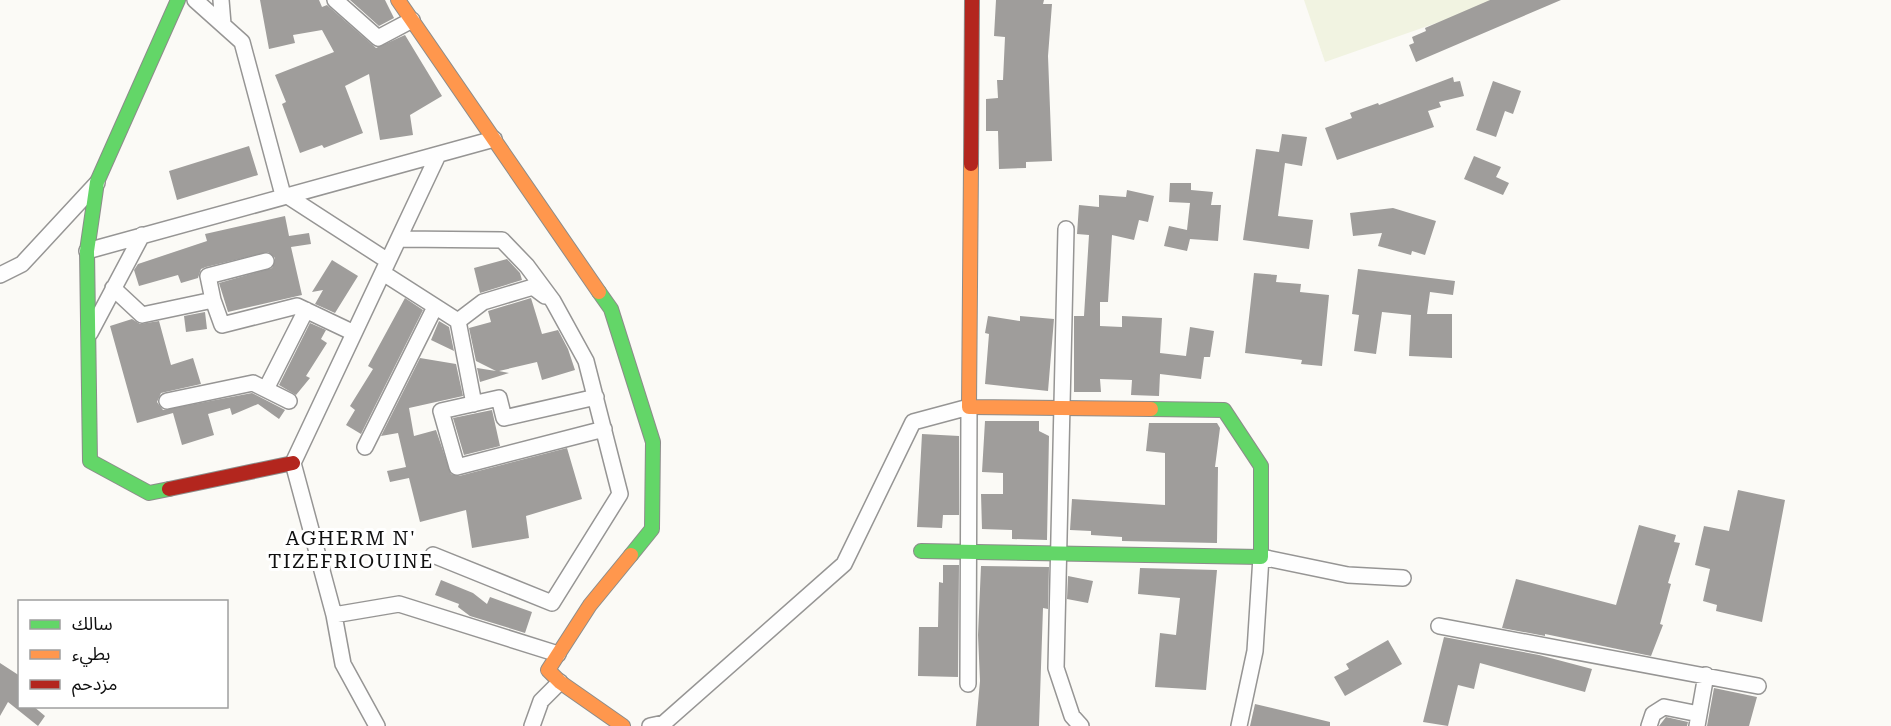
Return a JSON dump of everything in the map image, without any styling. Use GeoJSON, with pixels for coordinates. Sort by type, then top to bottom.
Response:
{"type":"FeatureCollection","features":[{"type":"Feature","properties":{"kind":"street"},"geometry":{"type":"LineString","coordinates":[[178,0],[97,182],[87,250],[90,461],[149,493],[293,463]]}},
{"type":"Feature","properties":{"kind":"street"},"geometry":{"type":"LineString","coordinates":[[195,0],[242,42],[285,195],[385,267],[435,307],[458,321],[474,404]]}},
{"type":"Feature","properties":{"kind":"street"},"geometry":{"type":"LineString","coordinates":[[221,0],[223,24]]}},
{"type":"Feature","properties":{"kind":"street"},"geometry":{"type":"LineString","coordinates":[[335,0],[378,38],[412,20]]}},
{"type":"Feature","properties":{"kind":"street"},"geometry":{"type":"LineString","coordinates":[[398,0],[612,309],[653,442],[652,529],[590,605],[548,670],[560,682],[623,726]]}},
{"type":"Feature","properties":{"kind":"street"},"geometry":{"type":"LineString","coordinates":[[968,684],[972,0]]}},
{"type":"Feature","properties":{"kind":"street"},"geometry":{"type":"LineString","coordinates":[[87,250],[494,139]]}},
{"type":"Feature","properties":{"kind":"street"},"geometry":{"type":"LineString","coordinates":[[377,726],[369,707],[352,685],[343,664],[334,615],[293,463],[438,155]]}},
{"type":"Feature","properties":{"kind":"street"},"geometry":{"type":"LineString","coordinates":[[0,275],[22,264],[97,182]]}},
{"type":"Feature","properties":{"kind":"street"},"geometry":{"type":"LineString","coordinates":[[1066,229],[1056,668],[1072,716],[1081,726]]}},
{"type":"Feature","properties":{"kind":"street"},"geometry":{"type":"LineString","coordinates":[[88,335],[142,235]]}},
{"type":"Feature","properties":{"kind":"street"},"geometry":{"type":"LineString","coordinates":[[399,239],[502,240],[527,266],[553,301],[586,361],[620,494],[552,603],[433,555]]}},
{"type":"Feature","properties":{"kind":"street"},"geometry":{"type":"LineString","coordinates":[[266,261],[208,276],[222,325],[297,306],[354,333]]}},
{"type":"Feature","properties":{"kind":"street"},"geometry":{"type":"LineString","coordinates":[[458,321],[483,302],[533,287],[553,301]]}},
{"type":"Feature","properties":{"kind":"street"},"geometry":{"type":"LineString","coordinates":[[113,288],[142,315],[213,300]]}},
{"type":"Feature","properties":{"kind":"street"},"geometry":{"type":"LineString","coordinates":[[365,447],[435,307]]}},
{"type":"Feature","properties":{"kind":"street"},"geometry":{"type":"LineString","coordinates":[[266,389],[306,310]]}},
{"type":"Feature","properties":{"kind":"street"},"geometry":{"type":"LineString","coordinates":[[167,401],[253,383],[289,401]]}},
{"type":"Feature","properties":{"kind":"street"},"geometry":{"type":"LineString","coordinates":[[596,397],[504,418],[499,398],[441,411],[457,467],[604,429]]}},
{"type":"Feature","properties":{"kind":"street"},"geometry":{"type":"LineString","coordinates":[[650,726],[664,723],[844,564],[913,422],[969,407],[1224,410],[1262,466],[1261,558],[1255,651],[1239,726]]}},
{"type":"Feature","properties":{"kind":"street"},"geometry":{"type":"LineString","coordinates":[[921,551],[1261,558],[1348,575],[1403,578]]}},
{"type":"Feature","properties":{"kind":"street"},"geometry":{"type":"LineString","coordinates":[[334,615],[399,604],[558,654]]}},
{"type":"Feature","properties":{"kind":"street"},"geometry":{"type":"LineString","coordinates":[[1439,626],[1758,686]]}},
{"type":"Feature","properties":{"kind":"street"},"geometry":{"type":"LineString","coordinates":[[1649,726],[1653,714],[1664,707],[1698,720],[1706,675]]}},
{"type":"Feature","properties":{"kind":"street"},"geometry":{"type":"LineString","coordinates":[[532,726],[541,701],[560,682]]}},
{"type":"Feature","properties":{"kind":"green space"},"geometry":{"type":"Polygon","coordinates":[[[1304,0],[1502,0],[1325,62],[1304,0]]]}},
{"type":"Feature","properties":{"kind":"building"},"geometry":{"type":"Polygon","coordinates":[[[260,0],[319,0],[322,7],[327,5],[376,48],[405,35],[442,96],[410,115],[413,135],[380,140],[369,74],[345,86],[363,133],[324,148],[322,145],[300,153],[282,104],[286,102],[275,75],[334,52],[322,30],[293,35],[295,43],[269,49],[260,0]]]}},
{"type":"Feature","properties":{"kind":"building"},"geometry":{"type":"Polygon","coordinates":[[[350,0],[385,0],[394,18],[379,26],[350,0]]]}},
{"type":"Feature","properties":{"kind":"building"},"geometry":{"type":"Polygon","coordinates":[[[996,0],[1044,0],[1043,4],[1052,4],[1048,56],[1052,161],[1026,162],[1026,168],[999,169],[998,131],[986,131],[986,99],[998,98],[997,80],[1003,80],[1005,37],[994,36],[996,0]]]}},
{"type":"Feature","properties":{"kind":"building"},"geometry":{"type":"Polygon","coordinates":[[[1490,0],[1561,0],[1416,62],[1409,45],[1414,43],[1412,37],[1426,31],[1425,28],[1490,0]]]}},
{"type":"Feature","properties":{"kind":"building"},"geometry":{"type":"Polygon","coordinates":[[[1453,77],[1454,82],[1460,81],[1464,96],[1439,102],[1441,107],[1428,111],[1434,127],[1337,160],[1325,128],[1352,118],[1350,113],[1378,103],[1379,105],[1453,77]]]}},
{"type":"Feature","properties":{"kind":"building"},"geometry":{"type":"Polygon","coordinates":[[[1493,81],[1521,91],[1513,114],[1505,111],[1496,137],[1476,130],[1493,81]]]}},
{"type":"Feature","properties":{"kind":"building"},"geometry":{"type":"Polygon","coordinates":[[[1282,134],[1307,137],[1302,166],[1285,163],[1278,216],[1313,220],[1309,249],[1243,240],[1256,149],[1279,152],[1282,134]]]}},
{"type":"Feature","properties":{"kind":"building"},"geometry":{"type":"Polygon","coordinates":[[[249,146],[258,175],[177,200],[169,171],[249,146]]]}},
{"type":"Feature","properties":{"kind":"building"},"geometry":{"type":"Polygon","coordinates":[[[1474,156],[1501,167],[1496,177],[1509,183],[1503,195],[1464,179],[1474,156]]]}},
{"type":"Feature","properties":{"kind":"building"},"geometry":{"type":"Polygon","coordinates":[[[1170,183],[1191,183],[1191,190],[1213,192],[1211,205],[1221,205],[1218,241],[1190,239],[1187,251],[1164,246],[1169,226],[1187,230],[1190,203],[1169,202],[1170,183]]]}},
{"type":"Feature","properties":{"kind":"building"},"geometry":{"type":"Polygon","coordinates":[[[1127,190],[1154,196],[1148,222],[1139,220],[1134,240],[1112,235],[1108,302],[1100,302],[1100,326],[1122,327],[1122,316],[1162,318],[1160,353],[1186,356],[1190,327],[1214,331],[1210,357],[1204,357],[1201,379],[1160,374],[1159,396],[1131,395],[1132,380],[1100,379],[1101,392],[1074,392],[1074,316],[1084,316],[1089,235],[1077,234],[1079,205],[1099,207],[1099,195],[1126,197],[1127,190]]]}},
{"type":"Feature","properties":{"kind":"building"},"geometry":{"type":"Polygon","coordinates":[[[1393,208],[1436,221],[1425,255],[1412,251],[1411,255],[1378,246],[1382,233],[1353,236],[1350,213],[1393,208]]]}},
{"type":"Feature","properties":{"kind":"building"},"geometry":{"type":"Polygon","coordinates":[[[285,216],[289,236],[309,233],[311,244],[291,247],[302,295],[228,312],[219,283],[272,268],[275,258],[268,252],[206,267],[201,269],[198,278],[181,283],[178,275],[139,286],[134,270],[138,264],[207,241],[205,234],[285,216]]]}},
{"type":"Feature","properties":{"kind":"building"},"geometry":{"type":"Polygon","coordinates":[[[507,259],[520,273],[522,280],[480,293],[474,268],[507,259]]]}},
{"type":"Feature","properties":{"kind":"building"},"geometry":{"type":"Polygon","coordinates":[[[332,260],[358,276],[335,313],[315,304],[323,290],[312,292],[332,260]]]}},
{"type":"Feature","properties":{"kind":"building"},"geometry":{"type":"Polygon","coordinates":[[[1358,269],[1455,281],[1453,295],[1430,292],[1427,314],[1452,314],[1452,358],[1409,356],[1411,315],[1382,312],[1376,354],[1354,351],[1359,315],[1352,314],[1358,269]]]}},
{"type":"Feature","properties":{"kind":"building"},"geometry":{"type":"Polygon","coordinates":[[[1254,273],[1277,275],[1276,282],[1301,284],[1300,292],[1329,295],[1322,366],[1301,364],[1302,360],[1245,353],[1254,273]]]}},
{"type":"Feature","properties":{"kind":"building"},"geometry":{"type":"Polygon","coordinates":[[[405,298],[423,310],[361,434],[346,425],[355,410],[350,406],[373,369],[368,366],[405,298]]]}},
{"type":"Feature","properties":{"kind":"building"},"geometry":{"type":"Polygon","coordinates":[[[531,298],[542,334],[558,330],[575,370],[542,380],[537,362],[499,371],[509,373],[480,382],[477,368],[496,371],[476,361],[469,328],[491,322],[488,311],[531,298]]]}},
{"type":"Feature","properties":{"kind":"building"},"geometry":{"type":"Polygon","coordinates":[[[205,312],[207,329],[186,332],[184,316],[205,312]]]}},
{"type":"Feature","properties":{"kind":"building"},"geometry":{"type":"Polygon","coordinates":[[[988,316],[1020,321],[1020,316],[1054,319],[1048,391],[985,384],[989,334],[985,333],[988,316]]]}},
{"type":"Feature","properties":{"kind":"building"},"geometry":{"type":"Polygon","coordinates":[[[132,319],[140,324],[159,321],[171,365],[193,358],[201,384],[161,393],[157,402],[163,410],[252,393],[285,410],[279,419],[258,404],[232,415],[230,408],[208,414],[214,435],[182,445],[173,413],[137,423],[110,326],[132,319]]]}},
{"type":"Feature","properties":{"kind":"building"},"geometry":{"type":"Polygon","coordinates":[[[439,321],[449,327],[454,351],[431,340],[439,321]]]}},
{"type":"Feature","properties":{"kind":"building"},"geometry":{"type":"Polygon","coordinates":[[[310,323],[326,330],[321,339],[327,343],[306,376],[310,378],[296,395],[279,385],[310,323]]]}},
{"type":"Feature","properties":{"kind":"building"},"geometry":{"type":"Polygon","coordinates":[[[420,358],[456,364],[463,396],[409,408],[414,436],[436,430],[451,474],[459,476],[567,448],[582,499],[526,516],[529,538],[472,548],[466,510],[420,522],[409,478],[390,482],[387,471],[406,467],[398,433],[381,436],[420,358]]]}},
{"type":"Feature","properties":{"kind":"building"},"geometry":{"type":"Polygon","coordinates":[[[492,410],[500,446],[464,455],[453,418],[492,410]]]}},
{"type":"Feature","properties":{"kind":"building"},"geometry":{"type":"Polygon","coordinates":[[[985,421],[1039,421],[1039,431],[1049,436],[1047,540],[1012,539],[1012,530],[982,529],[981,494],[1003,494],[1003,473],[982,472],[985,421]]]}},
{"type":"Feature","properties":{"kind":"building"},"geometry":{"type":"Polygon","coordinates":[[[1149,423],[1217,423],[1220,428],[1215,467],[1218,467],[1217,543],[1122,541],[1122,537],[1091,535],[1091,531],[1070,530],[1072,499],[1165,505],[1165,453],[1146,451],[1149,423]]]}},
{"type":"Feature","properties":{"kind":"building"},"geometry":{"type":"Polygon","coordinates":[[[922,434],[959,436],[959,515],[943,515],[942,528],[917,527],[922,434]]]}},
{"type":"Feature","properties":{"kind":"building"},"geometry":{"type":"Polygon","coordinates":[[[1738,490],[1785,500],[1762,622],[1716,611],[1717,605],[1703,601],[1710,569],[1695,565],[1704,526],[1729,531],[1738,490]]]}},
{"type":"Feature","properties":{"kind":"building"},"geometry":{"type":"Polygon","coordinates":[[[1639,525],[1676,535],[1674,542],[1680,543],[1668,583],[1671,584],[1660,624],[1663,625],[1651,656],[1545,634],[1545,636],[1502,628],[1516,579],[1616,605],[1639,525]]]}},
{"type":"Feature","properties":{"kind":"building"},"geometry":{"type":"Polygon","coordinates":[[[943,565],[959,565],[958,677],[918,676],[919,627],[938,627],[939,582],[943,583],[943,565]]]}},
{"type":"Feature","properties":{"kind":"building"},"geometry":{"type":"Polygon","coordinates":[[[981,566],[1049,567],[1048,609],[1043,608],[1039,726],[976,726],[980,681],[978,635],[981,566]]]}},
{"type":"Feature","properties":{"kind":"building"},"geometry":{"type":"Polygon","coordinates":[[[1140,568],[1217,570],[1206,690],[1155,687],[1160,633],[1176,635],[1180,598],[1138,594],[1140,568]]]}},
{"type":"Feature","properties":{"kind":"building"},"geometry":{"type":"Polygon","coordinates":[[[1068,576],[1093,581],[1088,603],[1067,599],[1068,576]]]}},
{"type":"Feature","properties":{"kind":"building"},"geometry":{"type":"Polygon","coordinates":[[[441,580],[473,593],[487,604],[490,597],[532,612],[525,633],[470,616],[458,607],[459,604],[435,595],[441,580]]]}},
{"type":"Feature","properties":{"kind":"building"},"geometry":{"type":"Polygon","coordinates":[[[1444,637],[1539,655],[1592,669],[1585,692],[1480,663],[1474,689],[1458,685],[1448,726],[1423,722],[1444,637]]]}},
{"type":"Feature","properties":{"kind":"building"},"geometry":{"type":"Polygon","coordinates":[[[1388,640],[1402,664],[1345,696],[1334,677],[1349,669],[1346,664],[1388,640]]]}},
{"type":"Feature","properties":{"kind":"building"},"geometry":{"type":"Polygon","coordinates":[[[0,663],[18,675],[18,708],[35,708],[45,716],[38,726],[8,702],[0,716],[0,663]]]}},
{"type":"Feature","properties":{"kind":"building"},"geometry":{"type":"Polygon","coordinates":[[[1714,688],[1757,697],[1749,726],[1707,726],[1714,688]]]}},
{"type":"Feature","properties":{"kind":"building"},"geometry":{"type":"Polygon","coordinates":[[[1255,704],[1330,722],[1330,726],[1250,726],[1255,704]]]}},
{"type":"Feature","properties":{"kind":"building"},"geometry":{"type":"Polygon","coordinates":[[[1666,717],[1688,722],[1687,726],[1659,726],[1666,717]]]}},
{"type":"Feature","properties":{"kind":"traffic: fast"},"geometry":{"type":"LineString","coordinates":[[169,489],[149,493],[90,461],[87,251],[97,182],[178,0]]}},
{"type":"Feature","properties":{"kind":"traffic: fast"},"geometry":{"type":"LineString","coordinates":[[599,292],[611,309],[653,442],[652,529],[631,555]]}},
{"type":"Feature","properties":{"kind":"traffic: fast"},"geometry":{"type":"LineString","coordinates":[[921,551],[1261,557],[1261,466],[1224,410],[1151,409]]}},
{"type":"Feature","properties":{"kind":"traffic: slow"},"geometry":{"type":"LineString","coordinates":[[398,0],[599,292]]}},
{"type":"Feature","properties":{"kind":"traffic: slow"},"geometry":{"type":"LineString","coordinates":[[971,164],[969,407],[1151,409]]}},
{"type":"Feature","properties":{"kind":"traffic: slow"},"geometry":{"type":"LineString","coordinates":[[623,726],[560,682],[548,670],[590,605],[631,555]]}},
{"type":"Feature","properties":{"kind":"traffic: jam"},"geometry":{"type":"LineString","coordinates":[[971,164],[972,0]]}},
{"type":"Feature","properties":{"kind":"traffic: jam"},"geometry":{"type":"LineString","coordinates":[[169,489],[293,463]]}},
{"type":"Feature","properties":{"kind":"district","name":"AGHERM N' TIZEFRIOUINE"},"geometry":{"type":"Point","coordinates":[351,550]}}]}
